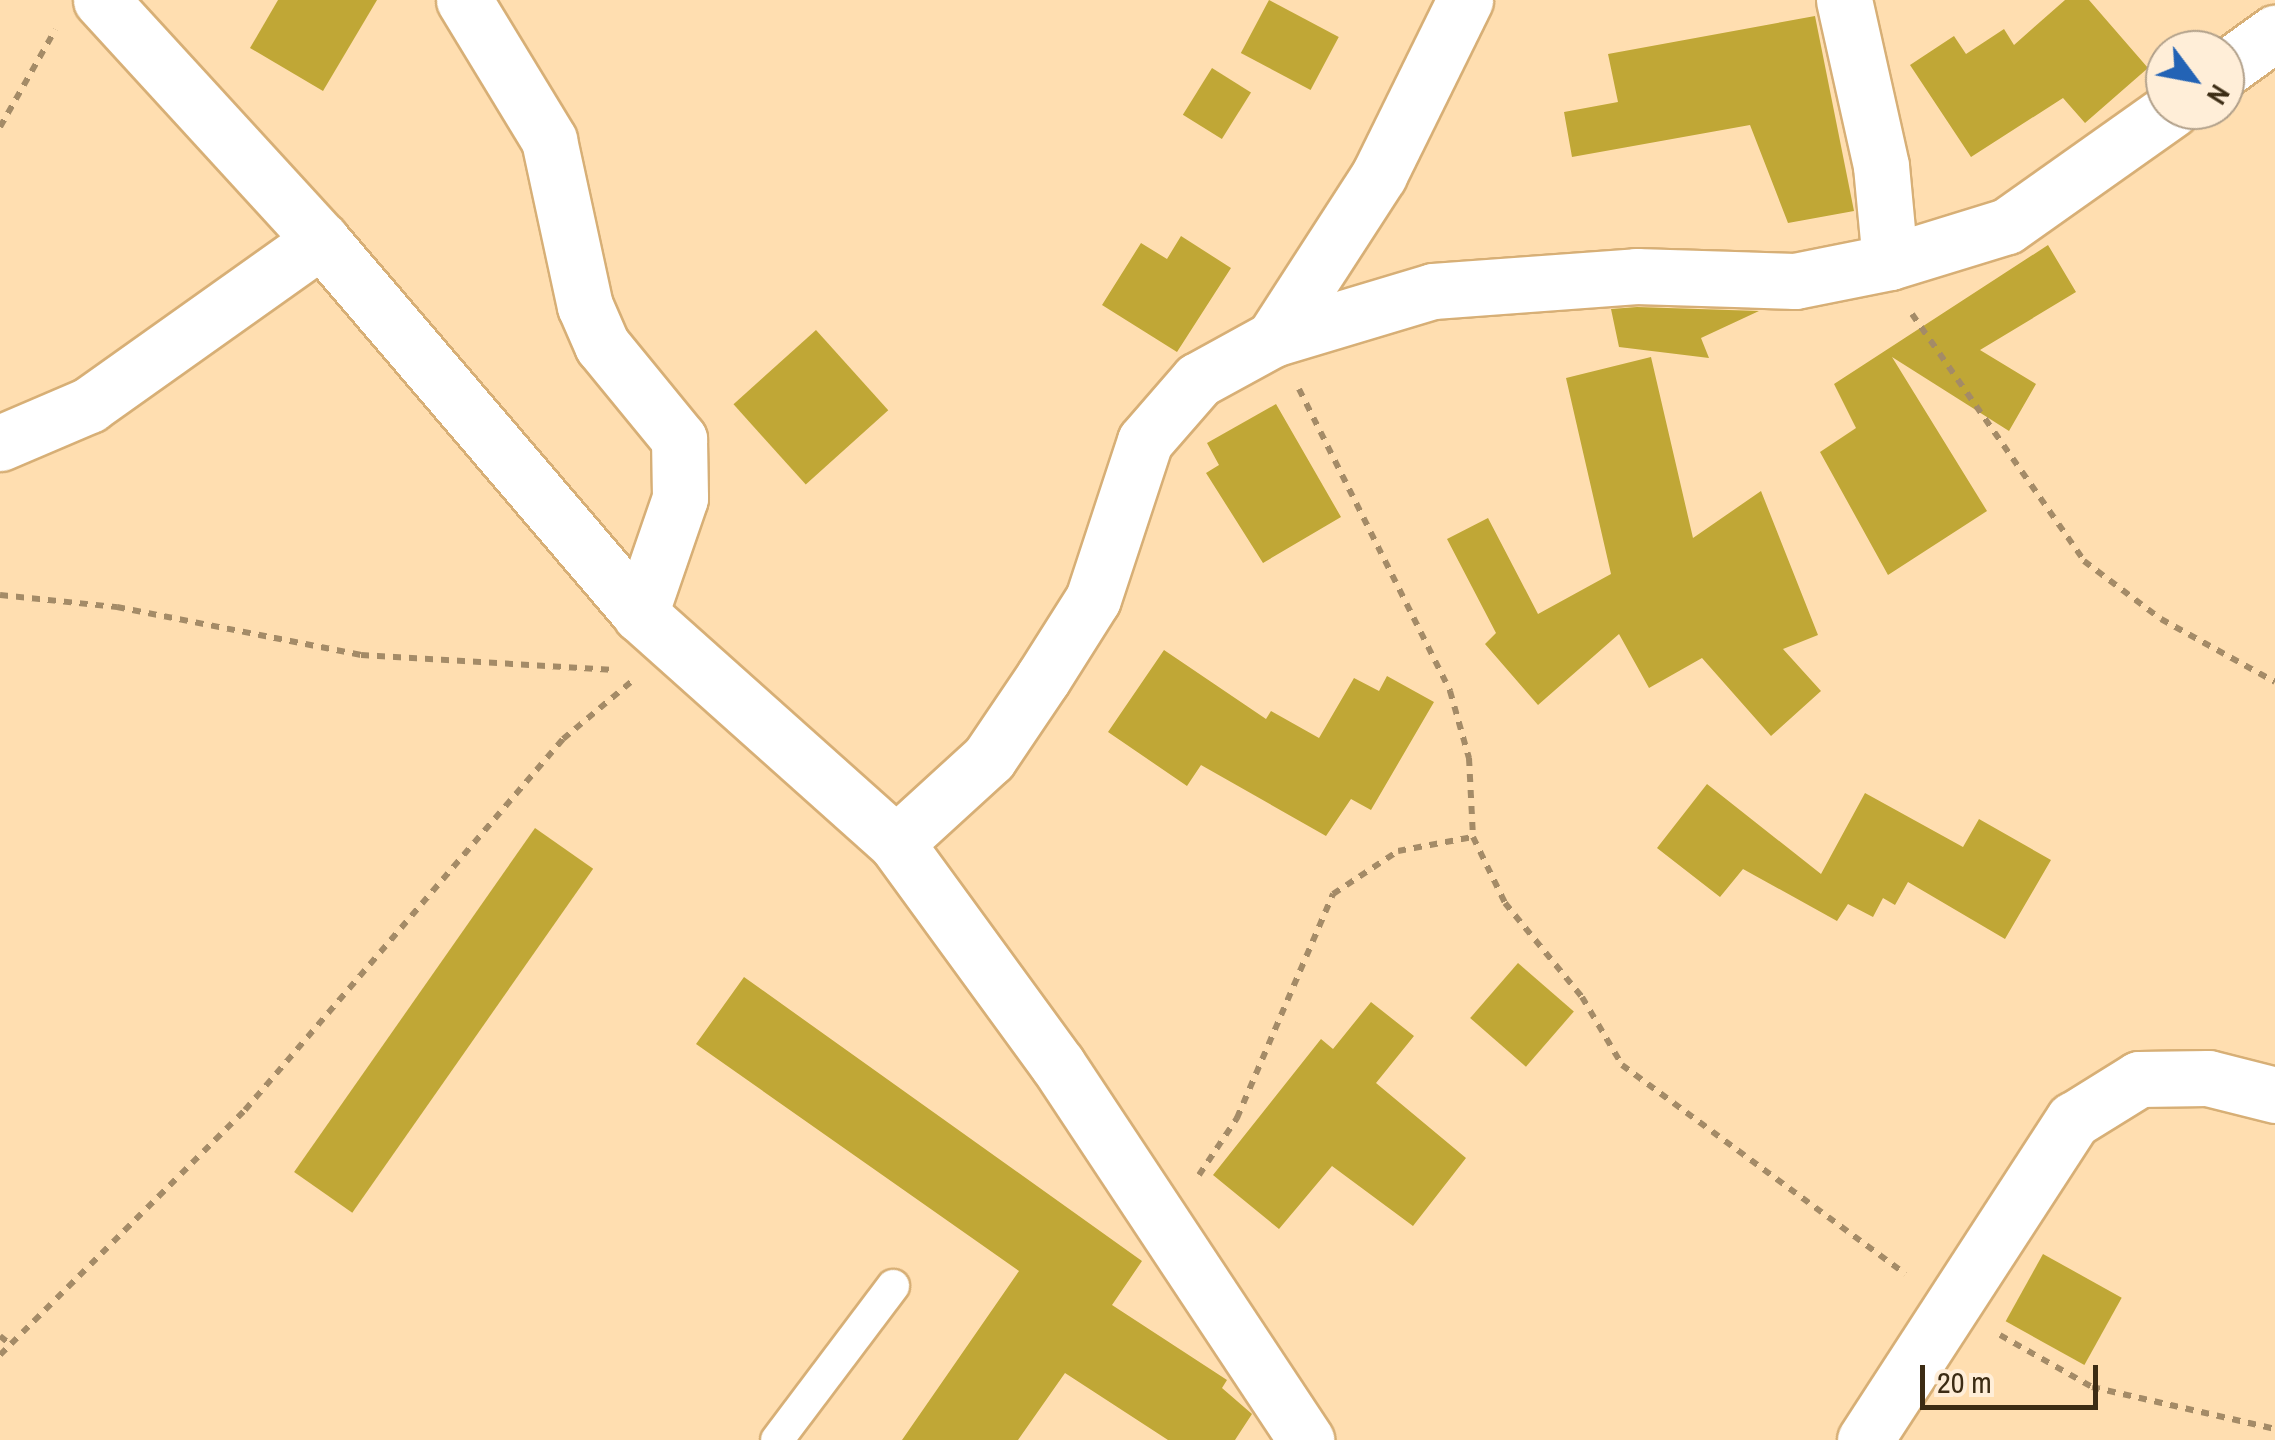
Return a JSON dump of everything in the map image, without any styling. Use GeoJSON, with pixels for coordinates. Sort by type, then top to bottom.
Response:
{"type":"FeatureCollection","features":[{"type":"Feature","properties":{"kind":"street"},"geometry":{"type":"LineString","coordinates":[[464,0],[549,140],[585,306],[602,345],[679,439],[680,498],[640,614]]}},
{"type":"Feature","properties":{"kind":"street"},"geometry":{"type":"LineString","coordinates":[[1273,340],[1380,175],[1465,0]]}},
{"type":"Feature","properties":{"kind":"street"},"geometry":{"type":"LineString","coordinates":[[1844,0],[1881,166],[1890,262]]}},
{"type":"Feature","properties":{"kind":"street"},"geometry":{"type":"LineString","coordinates":[[82,11],[321,240],[640,614],[896,843],[1165,1226],[1306,1440]]}},
{"type":"Feature","properties":{"kind":"street"},"geometry":{"type":"LineString","coordinates":[[2245,55],[2275,34]]}},
{"type":"Feature","properties":{"kind":"street"},"geometry":{"type":"LineString","coordinates":[[896,843],[990,758],[1083,615],[1145,441],[1198,380],[1273,340],[1434,291],[1636,276],[1795,280],[1890,262],[2007,226],[2145,128]]}},
{"type":"Feature","properties":{"kind":"street"},"geometry":{"type":"LineString","coordinates":[[0,443],[89,404],[321,240]]}},
{"type":"Feature","properties":{"kind":"street"},"geometry":{"type":"LineString","coordinates":[[1865,1440],[1958,1309],[2073,1120],[2138,1078],[2208,1078],[2275,1095]]}},
{"type":"Feature","properties":{"kind":"lane"},"geometry":{"type":"LineString","coordinates":[[776,1440],[893,1286]]}},
{"type":"Feature","properties":{"kind":"path"},"geometry":{"type":"LineString","coordinates":[[0,127],[82,11]]}},
{"type":"Feature","properties":{"kind":"path"},"geometry":{"type":"LineString","coordinates":[[1890,262],[1918,330],[2084,560],[2161,619],[2275,682]]}},
{"type":"Feature","properties":{"kind":"path"},"geometry":{"type":"LineString","coordinates":[[1273,340],[1450,691],[1469,758],[1473,837],[1505,903],[1582,997],[1622,1066],[1958,1309],[2092,1387],[2275,1429]]}},
{"type":"Feature","properties":{"kind":"path"},"geometry":{"type":"LineString","coordinates":[[0,595],[117,606],[361,654],[506,670],[642,670],[563,739],[245,1110],[0,1355]]}},
{"type":"Feature","properties":{"kind":"path"},"geometry":{"type":"LineString","coordinates":[[1165,1226],[1237,1118],[1333,894],[1398,851],[1473,837]]}},
{"type":"Feature","properties":{"kind":"path"},"geometry":{"type":"LineString","coordinates":[[0,1336],[11,1345]]}},
{"type":"Feature","properties":{"kind":"building"},"geometry":{"type":"Polygon","coordinates":[[[278,0],[377,0],[323,91],[250,48],[278,0]]]}},
{"type":"Feature","properties":{"kind":"building"},"geometry":{"type":"Polygon","coordinates":[[[1269,0],[1339,37],[1311,90],[1241,53],[1269,0]]]}},
{"type":"Feature","properties":{"kind":"building"},"geometry":{"type":"Polygon","coordinates":[[[2065,0],[2089,0],[2145,65],[2145,71],[2085,123],[2063,98],[1971,157],[1910,65],[1954,36],[1966,54],[2004,29],[2014,45],[2065,0]]]}},
{"type":"Feature","properties":{"kind":"building"},"geometry":{"type":"Polygon","coordinates":[[[1815,16],[1854,211],[1788,223],[1750,125],[1572,157],[1564,112],[1618,102],[1608,54],[1815,16]]]}},
{"type":"Feature","properties":{"kind":"building"},"geometry":{"type":"Polygon","coordinates":[[[1212,68],[1251,92],[1222,139],[1183,115],[1212,68]]]}},
{"type":"Feature","properties":{"kind":"building"},"geometry":{"type":"Polygon","coordinates":[[[1181,236],[1231,268],[1177,352],[1102,305],[1141,243],[1167,259],[1181,236]]]}},
{"type":"Feature","properties":{"kind":"building"},"geometry":{"type":"Polygon","coordinates":[[[2048,245],[2076,292],[1980,350],[2036,384],[2009,431],[1892,357],[1987,511],[1888,575],[1820,452],[1856,428],[1834,384],[2048,245]]]}},
{"type":"Feature","properties":{"kind":"building"},"geometry":{"type":"Polygon","coordinates":[[[1611,309],[1759,311],[1701,338],[1709,358],[1619,347],[1611,309]]]}},
{"type":"Feature","properties":{"kind":"building"},"geometry":{"type":"Polygon","coordinates":[[[816,330],[888,410],[806,485],[734,404],[816,330]]]}},
{"type":"Feature","properties":{"kind":"building"},"geometry":{"type":"Polygon","coordinates":[[[1651,357],[1693,538],[1761,491],[1818,635],[1783,649],[1821,691],[1771,736],[1702,658],[1649,688],[1619,634],[1538,705],[1485,644],[1496,633],[1447,539],[1488,518],[1538,614],[1611,574],[1566,378],[1651,357]]]}},
{"type":"Feature","properties":{"kind":"building"},"geometry":{"type":"Polygon","coordinates":[[[1276,404],[1341,517],[1263,563],[1206,473],[1219,465],[1207,443],[1276,404]]]}},
{"type":"Feature","properties":{"kind":"building"},"geometry":{"type":"Polygon","coordinates":[[[1164,650],[1266,719],[1271,711],[1319,738],[1354,678],[1379,691],[1387,676],[1434,702],[1371,810],[1351,799],[1326,836],[1201,765],[1187,786],[1108,732],[1164,650]]]}},
{"type":"Feature","properties":{"kind":"building"},"geometry":{"type":"Polygon","coordinates":[[[1707,784],[1821,874],[1865,793],[1963,847],[1979,819],[2051,860],[2005,939],[1908,882],[1895,905],[1883,898],[1873,917],[1848,904],[1837,921],[1743,869],[1720,897],[1657,848],[1707,784]]]}},
{"type":"Feature","properties":{"kind":"building"},"geometry":{"type":"Polygon","coordinates":[[[535,828],[593,869],[352,1213],[294,1172],[535,828]]]}},
{"type":"Feature","properties":{"kind":"building"},"geometry":{"type":"Polygon","coordinates":[[[1518,963],[1574,1012],[1526,1067],[1470,1018],[1518,963]]]}},
{"type":"Feature","properties":{"kind":"building"},"geometry":{"type":"Polygon","coordinates":[[[744,977],[1142,1261],[1112,1305],[1227,1380],[1222,1388],[1252,1414],[1235,1440],[1168,1440],[1065,1373],[1018,1440],[902,1440],[1019,1271],[696,1044],[744,977]]]}},
{"type":"Feature","properties":{"kind":"building"},"geometry":{"type":"Polygon","coordinates":[[[1371,1002],[1414,1036],[1376,1083],[1466,1158],[1413,1226],[1332,1166],[1279,1229],[1213,1175],[1321,1039],[1333,1049],[1371,1002]]]}},
{"type":"Feature","properties":{"kind":"building"},"geometry":{"type":"Polygon","coordinates":[[[2043,1254],[2122,1298],[2084,1365],[2006,1321],[2043,1254]]]}}]}
